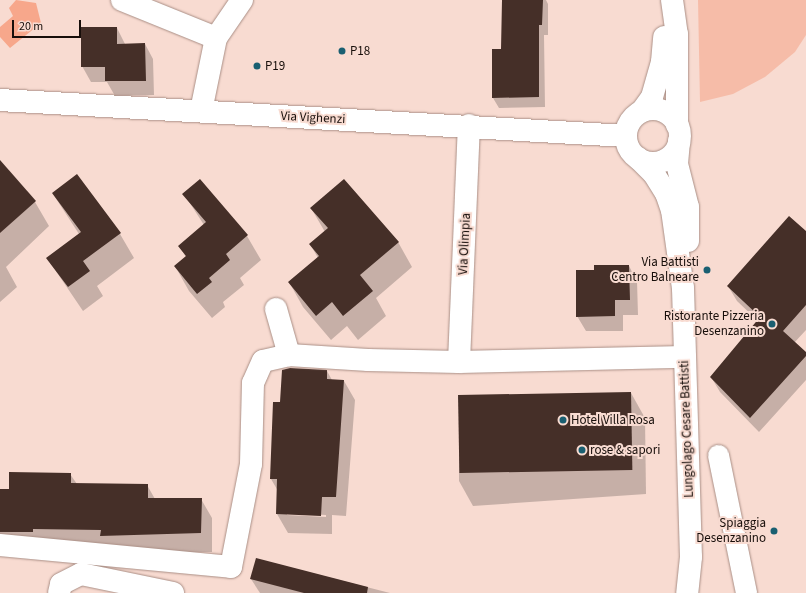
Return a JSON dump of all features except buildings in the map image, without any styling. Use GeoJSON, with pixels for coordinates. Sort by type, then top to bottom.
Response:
{"type":"FeatureCollection","features":[{"type":"Feature","properties":{"kind":"street"},"geometry":{"type":"LineString","coordinates":[[122,0],[216,38]]}},
{"type":"Feature","properties":{"kind":"street"},"geometry":{"type":"LineString","coordinates":[[201,111],[216,38],[242,0]]}},
{"type":"Feature","properties":{"kind":"street"},"geometry":{"type":"LineString","coordinates":[[642,111],[662,111],[673,118],[678,133],[674,153],[664,160],[651,162],[638,158],[632,152],[626,136],[630,121],[642,111],[652,98],[662,62],[667,0]]}},
{"type":"Feature","properties":{"kind":"street","name":"Lungolago Cesare Battisti"},"geometry":{"type":"LineString","coordinates":[[672,0],[677,34],[677,164],[688,207],[689,237],[683,288]]}},
{"type":"Feature","properties":{"kind":"street","name":"Via Vighenzi"},"geometry":{"type":"LineString","coordinates":[[0,100],[469,125],[626,136]]}},
{"type":"Feature","properties":{"kind":"street","name":"Via Olimpia"},"geometry":{"type":"LineString","coordinates":[[459,362],[469,125]]}},
{"type":"Feature","properties":{"kind":"street","name":"Lungolago Cesare Battisti"},"geometry":{"type":"LineString","coordinates":[[638,158],[654,174],[666,193],[672,210],[683,288],[691,557],[687,593]]}},
{"type":"Feature","properties":{"kind":"street"},"geometry":{"type":"LineString","coordinates":[[276,309],[289,355]]}},
{"type":"Feature","properties":{"kind":"street"},"geometry":{"type":"LineString","coordinates":[[0,545],[231,567],[252,464],[253,383],[263,361],[289,355],[368,360],[459,362],[685,357]]}},
{"type":"Feature","properties":{"kind":"street"},"geometry":{"type":"LineString","coordinates":[[718,455],[746,593]]}},
{"type":"Feature","properties":{"kind":"street"},"geometry":{"type":"LineString","coordinates":[[59,593],[61,584],[81,574],[173,593]]}},
{"type":"Feature","properties":{"kind":"shaded area"},"geometry":{"type":"Polygon","coordinates":[[[16,0],[36,3],[41,23],[10,48],[0,37],[0,27],[13,16],[9,8],[16,0]]]}},
{"type":"Feature","properties":{"kind":"shaded area"},"geometry":{"type":"Polygon","coordinates":[[[698,0],[806,0],[806,35],[795,52],[765,77],[733,94],[700,102],[698,0]]]}},
{"type":"Feature","properties":{"kind":"place","name":"P18"},"geometry":{"type":"Point","coordinates":[342,51]}},
{"type":"Feature","properties":{"kind":"place","name":"P19"},"geometry":{"type":"Point","coordinates":[257,66]}},
{"type":"Feature","properties":{"kind":"place","name":"Via Battisti Centro Balneare"},"geometry":{"type":"Point","coordinates":[707,270]}},
{"type":"Feature","properties":{"kind":"place","name":"Ristorante Pizzeria Desenzanino"},"geometry":{"type":"Point","coordinates":[772,324]}},
{"type":"Feature","properties":{"kind":"place","name":"Hotel Villa Rosa"},"geometry":{"type":"Point","coordinates":[563,420]}},
{"type":"Feature","properties":{"kind":"place","name":"rose & sapori"},"geometry":{"type":"Point","coordinates":[582,450]}},
{"type":"Feature","properties":{"kind":"place","name":"Spiaggia Desenzanino"},"geometry":{"type":"Point","coordinates":[774,531]}}]}
